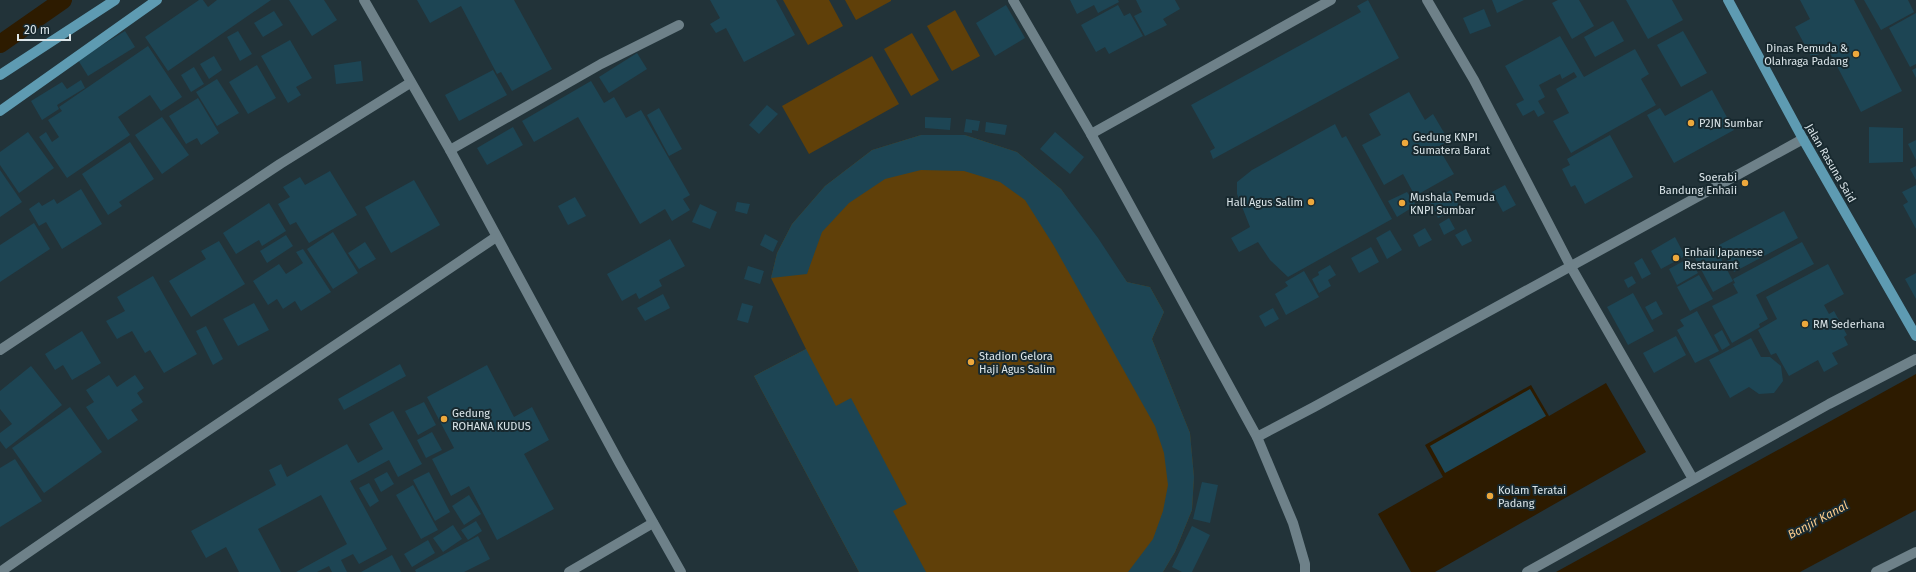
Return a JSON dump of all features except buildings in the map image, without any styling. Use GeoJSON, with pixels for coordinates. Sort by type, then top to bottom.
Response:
{"type":"FeatureCollection","features":[{"type":"Feature","properties":{"kind":"main road"},"geometry":{"type":"LineString","coordinates":[[0,75],[115,0]]}},
{"type":"Feature","properties":{"kind":"main road"},"geometry":{"type":"LineString","coordinates":[[0,111],[157,0]]}},
{"type":"Feature","properties":{"kind":"main road","name":"Jalan Rasuna Said"},"geometry":{"type":"LineString","coordinates":[[1728,0],[1804,139],[1916,336]]}},
{"type":"Feature","properties":{"kind":"street"},"geometry":{"type":"LineString","coordinates":[[364,0],[410,83],[450,150],[496,237],[681,572]]}},
{"type":"Feature","properties":{"kind":"street"},"geometry":{"type":"LineString","coordinates":[[1013,0],[1091,134],[1257,437],[1293,522],[1305,564],[1305,572]]}},
{"type":"Feature","properties":{"kind":"street"},"geometry":{"type":"LineString","coordinates":[[1091,134],[1331,0]]}},
{"type":"Feature","properties":{"kind":"street"},"geometry":{"type":"LineString","coordinates":[[1427,0],[1474,80],[1572,267],[1693,479]]}},
{"type":"Feature","properties":{"kind":"street"},"geometry":{"type":"LineString","coordinates":[[450,150],[601,64],[679,26]]}},
{"type":"Feature","properties":{"kind":"street"},"geometry":{"type":"LineString","coordinates":[[0,350],[280,164],[410,83]]}},
{"type":"Feature","properties":{"kind":"street"},"geometry":{"type":"LineString","coordinates":[[1257,437],[1572,267],[1804,139]]}},
{"type":"Feature","properties":{"kind":"street"},"geometry":{"type":"LineString","coordinates":[[0,572],[119,489],[210,430],[496,237]]}},
{"type":"Feature","properties":{"kind":"street"},"geometry":{"type":"LineString","coordinates":[[1527,572],[1829,404],[1916,359]]}},
{"type":"Feature","properties":{"kind":"street"},"geometry":{"type":"LineString","coordinates":[[570,572],[653,523]]}},
{"type":"Feature","properties":{"kind":"street"},"geometry":{"type":"LineString","coordinates":[[1876,572],[1916,552]]}},
{"type":"Feature","properties":{"kind":"shaded area"},"geometry":{"type":"Polygon","coordinates":[[[783,0],[829,0],[843,26],[808,45],[783,0]]]}},
{"type":"Feature","properties":{"kind":"shaded area"},"geometry":{"type":"Polygon","coordinates":[[[845,0],[891,0],[891,1],[856,20],[845,0]]]}},
{"type":"Feature","properties":{"kind":"shaded area"},"geometry":{"type":"Polygon","coordinates":[[[955,10],[980,56],[952,71],[927,26],[955,10]]]}},
{"type":"Feature","properties":{"kind":"shaded area"},"geometry":{"type":"Polygon","coordinates":[[[912,33],[939,80],[911,96],[884,49],[912,33]]]}},
{"type":"Feature","properties":{"kind":"shaded area"},"geometry":{"type":"Polygon","coordinates":[[[872,56],[899,104],[809,154],[782,106],[872,56]]]}},
{"type":"Feature","properties":{"kind":"shaded area","name":"Stadion Gelora Haji Agus Salim"},"geometry":{"type":"Polygon","coordinates":[[[921,135],[965,135],[1017,152],[1061,189],[1127,282],[1150,287],[1164,312],[1152,339],[1190,433],[1194,477],[1192,510],[1175,552],[1163,572],[859,572],[754,376],[806,349],[771,278],[777,253],[792,224],[825,186],[872,150],[921,135]]]}},
{"type":"Feature","properties":{"kind":"water","name":"Banjir Kanal"},"geometry":{"type":"Polygon","coordinates":[[[1916,374],[1916,510],[1800,572],[1556,572],[1916,374]]]}},
{"type":"Feature","properties":{"kind":"water","name":"Kolam Teratai Padang"},"geometry":{"type":"Polygon","coordinates":[[[1606,383],[1646,452],[1435,572],[1411,572],[1378,514],[1443,477],[1425,445],[1531,385],[1549,416],[1606,383]]]}},
{"type":"Feature","properties":{"kind":"waterway"},"geometry":{"type":"LineString","coordinates":[[0,44],[63,0]]}},
{"type":"Feature","properties":{"kind":"place","name":"Dinas Pemuda & Olahraga Padang"},"geometry":{"type":"Point","coordinates":[1856,54]}},
{"type":"Feature","properties":{"kind":"place","name":"P2JN Sumbar"},"geometry":{"type":"Point","coordinates":[1691,123]}},
{"type":"Feature","properties":{"kind":"place","name":"Gedung KNPI Sumatera Barat"},"geometry":{"type":"Point","coordinates":[1405,143]}},
{"type":"Feature","properties":{"kind":"place","name":"Soerabi Bandung Enhaii"},"geometry":{"type":"Point","coordinates":[1745,183]}},
{"type":"Feature","properties":{"kind":"place","name":"Hall Agus Salim"},"geometry":{"type":"Point","coordinates":[1311,202]}},
{"type":"Feature","properties":{"kind":"place","name":"Mushala Pemuda KNPI Sumbar"},"geometry":{"type":"Point","coordinates":[1402,203]}},
{"type":"Feature","properties":{"kind":"place","name":"Enhaii Japanese Restaurant"},"geometry":{"type":"Point","coordinates":[1676,258]}},
{"type":"Feature","properties":{"kind":"place","name":"RM Sederhana"},"geometry":{"type":"Point","coordinates":[1805,324]}},
{"type":"Feature","properties":{"kind":"place","name":"Stadion Gelora Haji Agus Salim"},"geometry":{"type":"Point","coordinates":[971,362]}},
{"type":"Feature","properties":{"kind":"place","name":"Gedung ROHANA KUDUS"},"geometry":{"type":"Point","coordinates":[444,419]}},
{"type":"Feature","properties":{"kind":"place","name":"Kolam Teratai Padang"},"geometry":{"type":"Point","coordinates":[1490,496]}}]}
